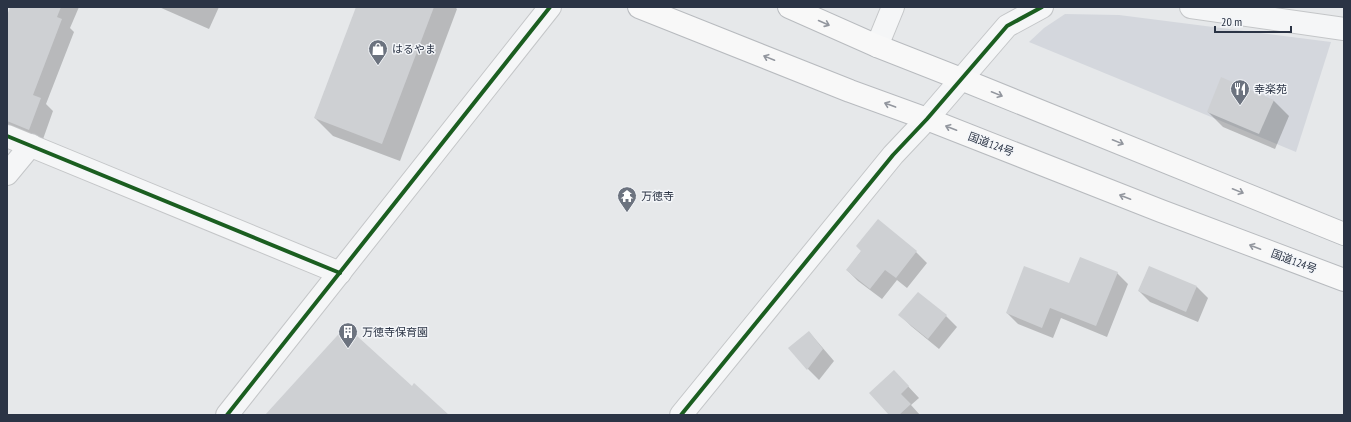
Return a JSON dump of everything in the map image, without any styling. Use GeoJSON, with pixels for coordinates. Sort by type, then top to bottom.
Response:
{"type":"FeatureCollection","features":[{"type":"Feature","properties":{"kind":"highway","name":"国道124号"},"geometry":{"type":"LineString","coordinates":[[639,7],[850,91],[927,119],[1161,211],[1344,280]]}},
{"type":"Feature","properties":{"kind":"highway"},"geometry":{"type":"LineString","coordinates":[[789,7],[877,46],[1344,234]]}},
{"type":"Feature","properties":{"kind":"street"},"geometry":{"type":"LineString","coordinates":[[227,415],[550,7]]}},
{"type":"Feature","properties":{"kind":"street"},"geometry":{"type":"LineString","coordinates":[[877,46],[893,7]]}},
{"type":"Feature","properties":{"kind":"street"},"geometry":{"type":"LineString","coordinates":[[681,415],[892,155],[927,119],[1007,26],[1042,7]]}},
{"type":"Feature","properties":{"kind":"street"},"geometry":{"type":"LineString","coordinates":[[1191,7],[1344,28]]}},
{"type":"Feature","properties":{"kind":"street"},"geometry":{"type":"LineString","coordinates":[[7,136],[340,273]]}},
{"type":"Feature","properties":{"kind":"street"},"geometry":{"type":"LineString","coordinates":[[7,174],[31,145]]}},
{"type":"Feature","properties":{"kind":"shaded area"},"geometry":{"type":"Polygon","coordinates":[[[1065,14],[1119,15],[1331,42],[1296,152],[1029,42],[1044,28],[1065,14]]]}},
{"type":"Feature","properties":{"kind":"building"},"geometry":{"type":"Polygon","coordinates":[[[10,7],[61,7],[57,17],[62,19],[33,95],[41,98],[29,130],[7,121],[7,16],[10,7]]]}},
{"type":"Feature","properties":{"kind":"building"},"geometry":{"type":"Polygon","coordinates":[[[356,7],[434,7],[382,144],[314,118],[356,7]]]}},
{"type":"Feature","properties":{"kind":"building","name":"幸楽苑"},"geometry":{"type":"Polygon","coordinates":[[[1221,77],[1274,100],[1259,134],[1207,112],[1221,77]]]}},
{"type":"Feature","properties":{"kind":"building"},"geometry":{"type":"Polygon","coordinates":[[[878,219],[917,251],[896,278],[885,270],[870,289],[846,270],[861,251],[856,246],[878,219]]]}},
{"type":"Feature","properties":{"kind":"building"},"geometry":{"type":"Polygon","coordinates":[[[1080,257],[1118,272],[1096,326],[1050,308],[1042,328],[1006,313],[1024,266],[1069,283],[1080,257]]]}},
{"type":"Feature","properties":{"kind":"building"},"geometry":{"type":"Polygon","coordinates":[[[1149,266],[1197,286],[1186,312],[1138,291],[1149,266]]]}},
{"type":"Feature","properties":{"kind":"building"},"geometry":{"type":"Polygon","coordinates":[[[918,292],[947,315],[928,339],[898,315],[918,292]]]}},
{"type":"Feature","properties":{"kind":"building","name":"万徳寺保育園"},"geometry":{"type":"Polygon","coordinates":[[[346,326],[412,386],[414,383],[449,415],[265,415],[346,326]]]}},
{"type":"Feature","properties":{"kind":"building"},"geometry":{"type":"Polygon","coordinates":[[[809,331],[823,349],[807,370],[788,348],[809,331]]]}},
{"type":"Feature","properties":{"kind":"building"},"geometry":{"type":"Polygon","coordinates":[[[894,370],[909,386],[901,394],[911,404],[899,415],[889,415],[869,393],[894,370]]]}},
{"type":"Feature","properties":{"kind":"cycle path"},"geometry":{"type":"LineString","coordinates":[[227,415],[550,7]]}},
{"type":"Feature","properties":{"kind":"cycle path"},"geometry":{"type":"LineString","coordinates":[[681,415],[893,155],[927,119],[1007,26],[1042,7]]}},
{"type":"Feature","properties":{"kind":"cycle path"},"geometry":{"type":"LineString","coordinates":[[7,136],[340,273]]}},
{"type":"Feature","properties":{"kind":"place","name":"はるやま"},"geometry":{"type":"Point","coordinates":[378,66]}},
{"type":"Feature","properties":{"kind":"place","name":"幸楽苑"},"geometry":{"type":"Point","coordinates":[1240,106]}},
{"type":"Feature","properties":{"kind":"place","name":"万徳寺"},"geometry":{"type":"Point","coordinates":[627,213]}},
{"type":"Feature","properties":{"kind":"place","name":"万徳寺保育園"},"geometry":{"type":"Point","coordinates":[348,349]}}]}
